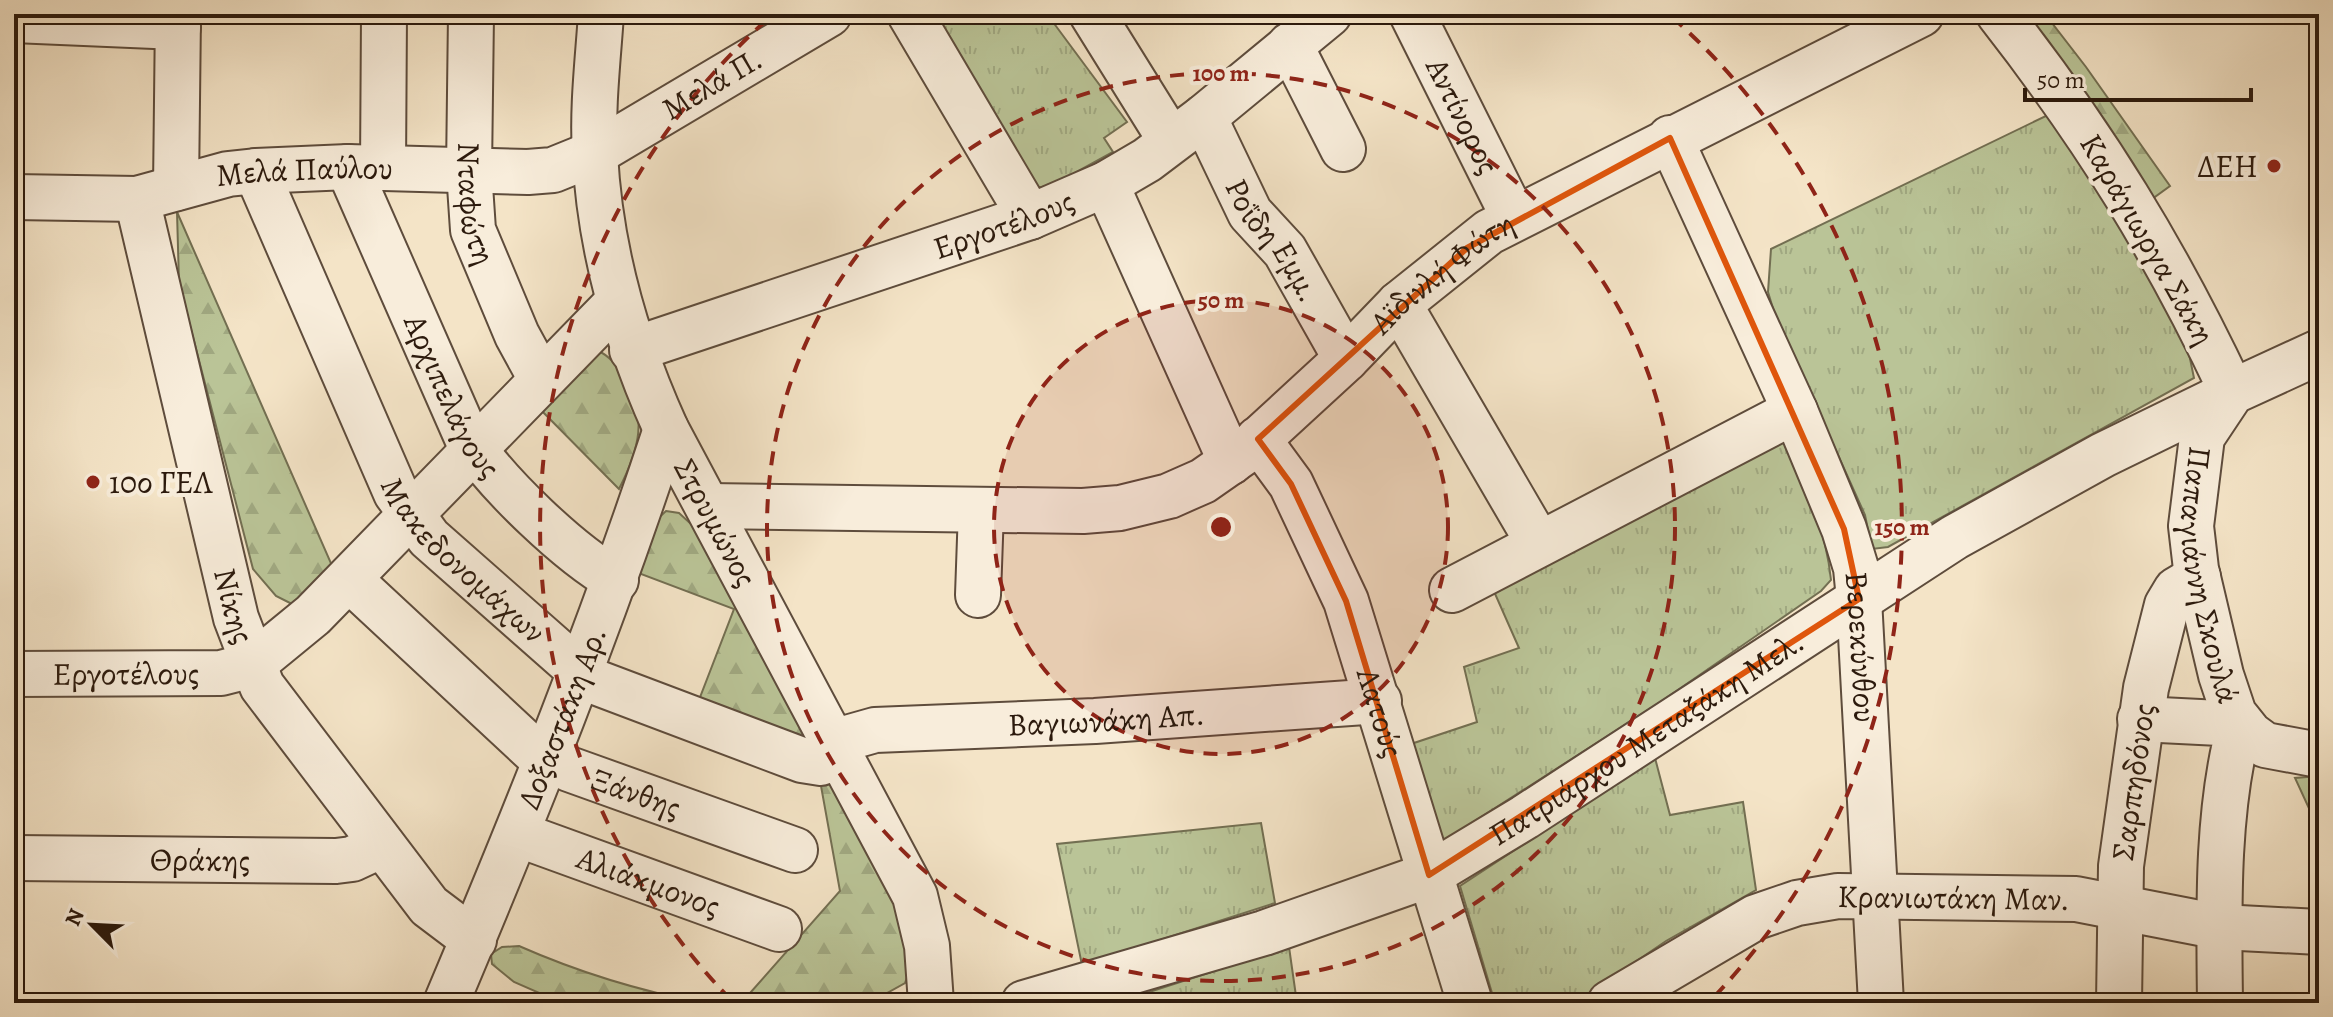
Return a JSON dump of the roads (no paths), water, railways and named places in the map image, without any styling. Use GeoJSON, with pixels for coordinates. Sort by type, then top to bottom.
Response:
{"type":"FeatureCollection","features":[{"type":"Feature","properties":{"kind":"street","name":"Αρχιπελάγους"},"geometry":{"type":"LineString","coordinates":[[384,14],[365,168],[475,451],[583,558],[616,580]]}},
{"type":"Feature","properties":{"kind":"street","name":"Νταφώτη"},"geometry":{"type":"LineString","coordinates":[[471,14],[469,171],[473,230],[517,335],[541,379]]}},
{"type":"Feature","properties":{"kind":"street","name":"Στρυμώνος"},"geometry":{"type":"LineString","coordinates":[[601,14],[595,153],[617,303],[632,350],[666,429],[839,747],[920,908],[931,1003]]}},
{"type":"Feature","properties":{"kind":"street","name":"Μελά Π."},"geometry":{"type":"LineString","coordinates":[[595,153],[829,14]]}},
{"type":"Feature","properties":{"kind":"street"},"geometry":{"type":"LineString","coordinates":[[910,14],[1030,217]]}},
{"type":"Feature","properties":{"kind":"street","name":"Ροΐδη Εμμ."},"geometry":{"type":"LineString","coordinates":[[1092,14],[1187,129],[1250,213],[1285,251],[1346,359]]}},
{"type":"Feature","properties":{"kind":"street","name":"Εργοτέλους"},"geometry":{"type":"LineString","coordinates":[[632,350],[1030,217],[1106,184],[1187,129],[1329,14]]}},
{"type":"Feature","properties":{"kind":"street","name":"Αντίνορος"},"geometry":{"type":"LineString","coordinates":[[1412,14],[1514,218]]}},
{"type":"Feature","properties":{"kind":"street","name":"Αϊδινλή Φώτη"},"geometry":{"type":"LineString","coordinates":[[708,506],[981,510],[1120,508],[1169,496],[1203,481],[1245,450],[1346,359],[1399,304],[1457,256],[1514,218],[1921,14]]}},
{"type":"Feature","properties":{"kind":"street","name":"Καράγιωργα Σάκη"},"geometry":{"type":"LineString","coordinates":[[1999,14],[2062,97],[2131,197],[2180,285],[2232,392]]}},
{"type":"Feature","properties":{"kind":"street"},"geometry":{"type":"LineString","coordinates":[[14,20],[178,20]]}},
{"type":"Feature","properties":{"kind":"street","name":"Νίκης"},"geometry":{"type":"LineString","coordinates":[[178,20],[156,193],[236,618],[252,665],[271,704],[429,906],[474,940]]}},
{"type":"Feature","properties":{"kind":"street"},"geometry":{"type":"LineString","coordinates":[[1290,45],[1343,149]]}},
{"type":"Feature","properties":{"kind":"street","name":"Βερεκύνθου"},"geometry":{"type":"LineString","coordinates":[[1670,138],[1795,411],[1851,547],[1859,599],[1881,1003]]}},
{"type":"Feature","properties":{"kind":"street","name":"Μελά Παύλου"},"geometry":{"type":"LineString","coordinates":[[14,197],[156,193],[256,171],[365,168],[553,170],[595,153]]}},
{"type":"Feature","properties":{"kind":"street","name":"Μακεδονομάχων"},"geometry":{"type":"LineString","coordinates":[[256,171],[384,465],[411,517],[429,538],[601,685],[802,760],[821,763],[839,747]]}},
{"type":"Feature","properties":{"kind":"street","name":"Λατούς"},"geometry":{"type":"LineString","coordinates":[[1106,184],[1245,450],[1291,484],[1324,549],[1346,601],[1379,701],[1470,1003]]}},
{"type":"Feature","properties":{"kind":"street","name":"Εργοτέλους"},"geometry":{"type":"LineString","coordinates":[[14,674],[221,673],[252,665],[290,636],[350,580],[617,303]]}},
{"type":"Feature","properties":{"kind":"street"},"geometry":{"type":"LineString","coordinates":[[1399,304],[1539,544]]}},
{"type":"Feature","properties":{"kind":"street"},"geometry":{"type":"LineString","coordinates":[[2232,392],[2319,352]]}},
{"type":"Feature","properties":{"kind":"street","name":"Παπαγιάννη Σκουλά"},"geometry":{"type":"LineString","coordinates":[[2232,392],[2202,437],[2191,526],[2198,577],[2221,675],[2240,724],[2265,745],[2319,755]]}},
{"type":"Feature","properties":{"kind":"street","name":"Πατριάρχου Μεταξάκη Μελ."},"geometry":{"type":"LineString","coordinates":[[1024,1003],[1264,933],[1429,875],[1525,817],[1859,599],[2030,493],[2232,392]]}},
{"type":"Feature","properties":{"kind":"street"},"geometry":{"type":"LineString","coordinates":[[1452,590],[1795,411]]}},
{"type":"Feature","properties":{"kind":"street","name":"Δοξαστάκη Αρ."},"geometry":{"type":"LineString","coordinates":[[446,1003],[548,760],[616,580],[666,429]]}},
{"type":"Feature","properties":{"kind":"street"},"geometry":{"type":"LineString","coordinates":[[978,595],[981,510]]}},
{"type":"Feature","properties":{"kind":"street","name":"Σαρπηδόνος"},"geometry":{"type":"LineString","coordinates":[[2119,1003],[2118,906],[2125,820],[2140,719],[2156,638],[2167,605],[2176,590],[2198,577]]}},
{"type":"Feature","properties":{"kind":"street","name":"Ξάνθης"},"geometry":{"type":"LineString","coordinates":[[350,580],[528,747],[548,760],[795,850]]}},
{"type":"Feature","properties":{"kind":"street","name":"Βαγιωνάκη Απ."},"geometry":{"type":"LineString","coordinates":[[839,747],[875,730],[1095,721],[1379,701]]}},
{"type":"Feature","properties":{"kind":"street"},"geometry":{"type":"LineString","coordinates":[[2140,719],[2240,724],[2229,781],[2220,927],[2220,1003]]}},
{"type":"Feature","properties":{"kind":"street","name":"Αλιάκμονος"},"geometry":{"type":"LineString","coordinates":[[517,834],[779,929]]}},
{"type":"Feature","properties":{"kind":"street","name":"Θράκης"},"geometry":{"type":"LineString","coordinates":[[14,858],[336,861],[352,859],[382,845]]}},
{"type":"Feature","properties":{"kind":"street","name":"Κρανιωτάκη Μαν."},"geometry":{"type":"LineString","coordinates":[[1610,1003],[1706,943],[1765,913],[1819,898],[1876,895],[2076,899],[2220,927],[2319,932]]}},
{"type":"Feature","properties":{"kind":"place","name":"ΔΕΗ"},"geometry":{"type":"Point","coordinates":[2274,166]}},
{"type":"Feature","properties":{"kind":"place","name":"10ο ΓΕΛ"},"geometry":{"type":"Point","coordinates":[93,482]}}]}
